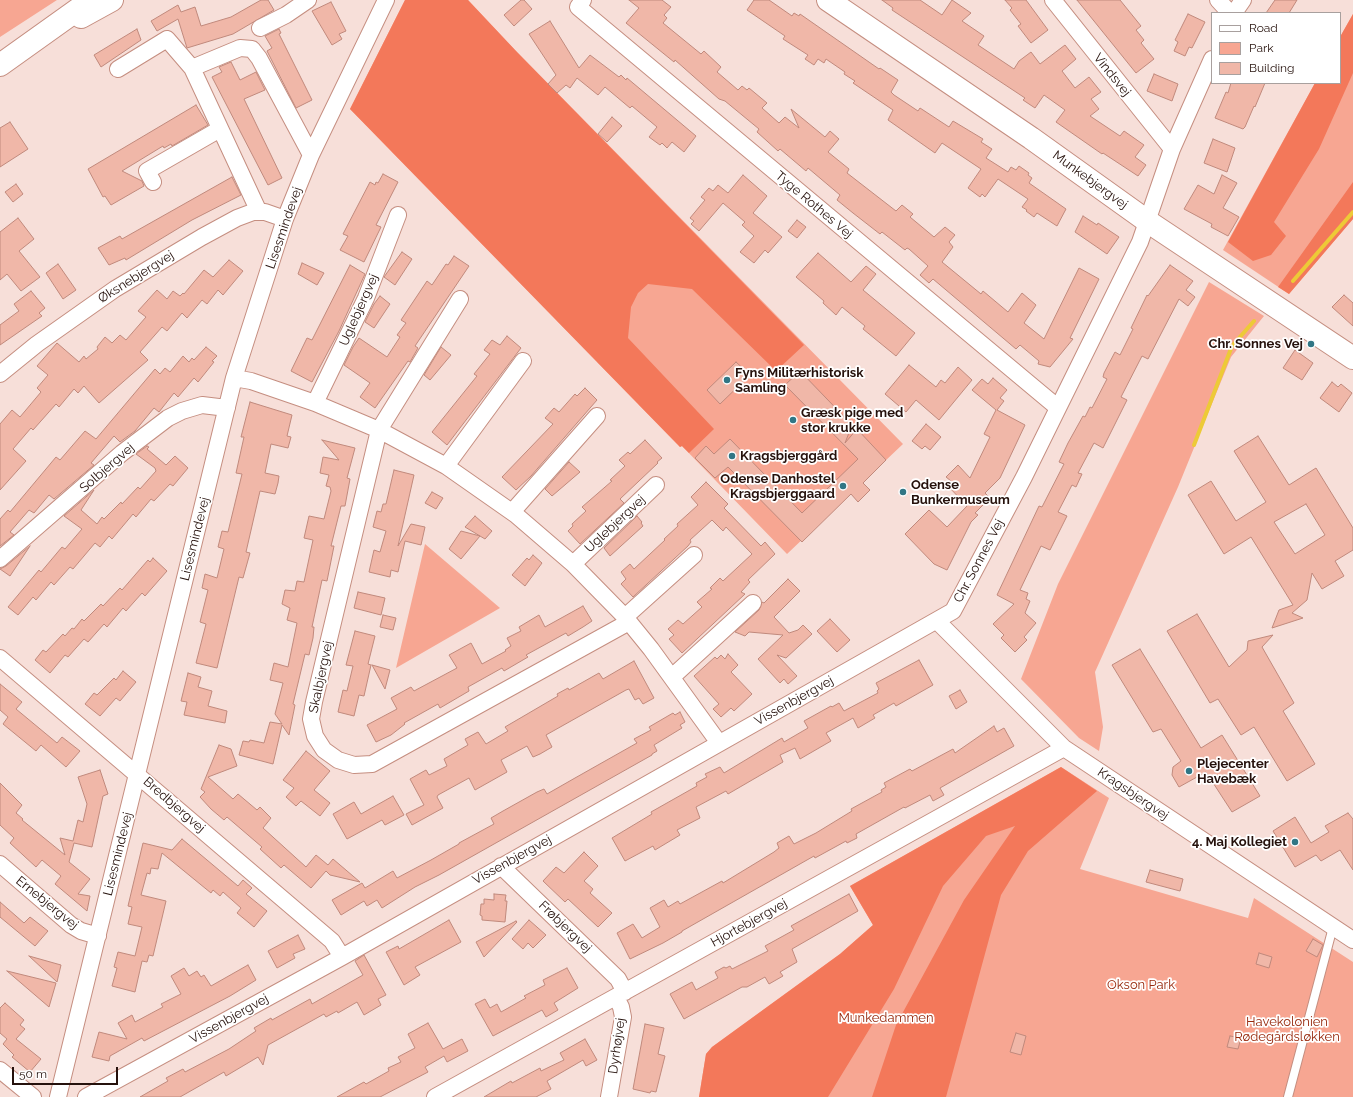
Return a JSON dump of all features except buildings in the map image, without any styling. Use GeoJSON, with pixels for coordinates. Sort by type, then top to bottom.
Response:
{"type":"FeatureCollection","features":[{"type":"Feature","properties":{"kind":"street"},"geometry":{"type":"LineString","coordinates":[[0,65],[91,0]]}},
{"type":"Feature","properties":{"kind":"street"},"geometry":{"type":"LineString","coordinates":[[37,40],[112,0]]}},
{"type":"Feature","properties":{"kind":"street"},"geometry":{"type":"LineString","coordinates":[[260,28],[286,15],[308,0]]}},
{"type":"Feature","properties":{"kind":"street","name":"Lisesmindevej"},"geometry":{"type":"LineString","coordinates":[[58,1097],[234,378],[285,219],[311,155],[386,0]]}},
{"type":"Feature","properties":{"kind":"street","name":"Tyge Rothes Vej"},"geometry":{"type":"LineString","coordinates":[[583,0],[578,6],[1057,407]]}},
{"type":"Feature","properties":{"kind":"street","name":"Munkebjergvej"},"geometry":{"type":"LineString","coordinates":[[828,0],[1031,138],[1147,221],[1351,353]]}},
{"type":"Feature","properties":{"kind":"street","name":"Vindsvej"},"geometry":{"type":"LineString","coordinates":[[1053,0],[1172,149]]}},
{"type":"Feature","properties":{"kind":"street"},"geometry":{"type":"LineString","coordinates":[[1218,0],[1229,12]]}},
{"type":"Feature","properties":{"kind":"street"},"geometry":{"type":"LineString","coordinates":[[1235,12],[1243,0]]}},
{"type":"Feature","properties":{"kind":"street"},"geometry":{"type":"LineString","coordinates":[[118,69],[167,40],[192,68],[259,212],[285,219]]}},
{"type":"Feature","properties":{"kind":"street"},"geometry":{"type":"LineString","coordinates":[[192,68],[240,48],[252,49],[259,58],[311,155]]}},
{"type":"Feature","properties":{"kind":"street","name":"Chr. Sonnes Vej"},"geometry":{"type":"LineString","coordinates":[[937,621],[953,611],[1024,477],[1057,407],[1140,242],[1172,149],[1211,61]]}},
{"type":"Feature","properties":{"kind":"street"},"geometry":{"type":"LineString","coordinates":[[152,182],[147,171],[220,129]]}},
{"type":"Feature","properties":{"kind":"street","name":"Øksnebjergvej"},"geometry":{"type":"LineString","coordinates":[[0,374],[73,318],[140,273],[237,218],[259,212]]}},
{"type":"Feature","properties":{"kind":"street","name":"Uglebjergvej"},"geometry":{"type":"LineString","coordinates":[[315,403],[366,298],[398,214]]}},
{"type":"Feature","properties":{"kind":"street"},"geometry":{"type":"LineString","coordinates":[[379,430],[460,299]]}},
{"type":"Feature","properties":{"kind":"street"},"geometry":{"type":"LineString","coordinates":[[446,466],[523,361]]}},
{"type":"Feature","properties":{"kind":"street","name":"Uglebjergvej"},"geometry":{"type":"LineString","coordinates":[[234,378],[251,381],[315,403],[379,430],[446,466],[512,512],[573,564],[627,620],[672,677],[694,711],[719,744]]}},
{"type":"Feature","properties":{"kind":"street","name":"Solbjergvej"},"geometry":{"type":"LineString","coordinates":[[0,559],[122,453],[168,418],[182,411],[202,405],[227,408]]}},
{"type":"Feature","properties":{"kind":"street"},"geometry":{"type":"LineString","coordinates":[[512,512],[597,416]]}},
{"type":"Feature","properties":{"kind":"street","name":"Skalbjergvej"},"geometry":{"type":"LineString","coordinates":[[379,430],[311,719],[315,736],[324,750],[338,760],[354,765],[372,764],[627,620]]}},
{"type":"Feature","properties":{"kind":"street","name":"Uglebjergvej"},"geometry":{"type":"LineString","coordinates":[[573,564],[656,485]]}},
{"type":"Feature","properties":{"kind":"street"},"geometry":{"type":"LineString","coordinates":[[627,620],[694,555]]}},
{"type":"Feature","properties":{"kind":"street"},"geometry":{"type":"LineString","coordinates":[[672,677],[753,603]]}},
{"type":"Feature","properties":{"kind":"street","name":"Vissenbjergvej"},"geometry":{"type":"LineString","coordinates":[[86,1097],[342,957],[937,621]]}},
{"type":"Feature","properties":{"kind":"street","name":"Kragsbjergvej"},"geometry":{"type":"LineString","coordinates":[[937,621],[1064,748],[1353,940]]}},
{"type":"Feature","properties":{"kind":"street","name":"Bredbjergvej"},"geometry":{"type":"LineString","coordinates":[[0,658],[332,941],[342,957]]}},
{"type":"Feature","properties":{"kind":"street","name":"Hjortebjergvej"},"geometry":{"type":"LineString","coordinates":[[435,1097],[1064,748]]}},
{"type":"Feature","properties":{"kind":"street","name":"Ernebjergvej"},"geometry":{"type":"LineString","coordinates":[[0,864],[71,925],[81,931],[98,936]]}},
{"type":"Feature","properties":{"kind":"street","name":"Frøbjergvej"},"geometry":{"type":"LineString","coordinates":[[501,866],[618,979],[620,994]]}},
{"type":"Feature","properties":{"kind":"street","name":"Dyrhøjvej"},"geometry":{"type":"LineString","coordinates":[[609,1097],[622,1023],[620,994]]}},
{"type":"Feature","properties":{"kind":"street"},"geometry":{"type":"LineString","coordinates":[[0,1070],[33,1097]]}},
{"type":"Feature","properties":{"kind":"lane"},"geometry":{"type":"LineString","coordinates":[[1288,1097],[1334,927]]}},
{"type":"Feature","properties":{"kind":"green space"},"geometry":{"type":"Polygon","coordinates":[[[0,0],[57,0],[0,37],[0,0]]]}},
{"type":"Feature","properties":{"kind":"green space"},"geometry":{"type":"Polygon","coordinates":[[[405,0],[468,0],[516,51],[903,444],[787,554],[682,446],[680,447],[350,109],[405,0]]]}},
{"type":"Feature","properties":{"kind":"green space"},"geometry":{"type":"Polygon","coordinates":[[[1353,14],[1353,219],[1289,294],[1223,250],[1314,84],[1341,84],[1341,35],[1353,14]]]}},
{"type":"Feature","properties":{"kind":"green space"},"geometry":{"type":"Polygon","coordinates":[[[1209,282],[1264,316],[1231,357],[1178,487],[1095,672],[1103,727],[1099,751],[1079,738],[1021,679],[1058,584],[1209,282]]]}},
{"type":"Feature","properties":{"kind":"green space"},"geometry":{"type":"Polygon","coordinates":[[[425,544],[500,608],[396,668],[425,544]]]}},
{"type":"Feature","properties":{"kind":"green space"},"geometry":{"type":"Polygon","coordinates":[[[1061,767],[1109,798],[1080,869],[1248,918],[1254,898],[1353,962],[1353,1097],[699,1097],[706,1054],[712,1047],[840,954],[873,925],[850,886],[1061,767]]]}},
{"type":"Feature","properties":{"kind":"shaded area"},"geometry":{"type":"Polygon","coordinates":[[[405,0],[468,0],[804,345],[776,371],[692,289],[648,284],[638,293],[631,307],[628,338],[714,429],[689,453],[682,446],[680,447],[350,109],[405,0]]]}},
{"type":"Feature","properties":{"kind":"shaded area"},"geometry":{"type":"Polygon","coordinates":[[[1353,14],[1353,73],[1319,149],[1274,222],[1286,236],[1271,255],[1253,261],[1228,242],[1314,84],[1341,84],[1341,35],[1353,14]]]}},
{"type":"Feature","properties":{"kind":"shaded area"},"geometry":{"type":"Polygon","coordinates":[[[1353,182],[1353,219],[1289,294],[1278,287],[1353,182]]]}},
{"type":"Feature","properties":{"kind":"shaded area","name":"Munkedammen"},"geometry":{"type":"Polygon","coordinates":[[[1061,767],[1097,791],[1028,851],[1001,895],[946,1097],[872,1097],[896,1025],[964,900],[1015,826],[986,836],[943,886],[894,989],[828,1097],[699,1097],[706,1054],[712,1047],[840,954],[873,925],[850,886],[1061,767]]]}},
{"type":"Feature","properties":{"kind":"waterway"},"geometry":{"type":"LineString","coordinates":[[1293,281],[1353,212]]}},
{"type":"Feature","properties":{"kind":"waterway"},"geometry":{"type":"LineString","coordinates":[[1194,445],[1232,346],[1254,321]]}},
{"type":"Feature","properties":{"kind":"place","name":"Chr. Sonnes Vej"},"geometry":{"type":"Point","coordinates":[1311,344]}},
{"type":"Feature","properties":{"kind":"place","name":"Fyns Militærhistorisk Samling"},"geometry":{"type":"Point","coordinates":[727,380]}},
{"type":"Feature","properties":{"kind":"place","name":"Græsk pige med stor krukke"},"geometry":{"type":"Point","coordinates":[793,420]}},
{"type":"Feature","properties":{"kind":"place","name":"Kragsbjerggård"},"geometry":{"type":"Point","coordinates":[732,456]}},
{"type":"Feature","properties":{"kind":"place","name":"Odense Danhostel Kragsbjerggaard"},"geometry":{"type":"Point","coordinates":[843,486]}},
{"type":"Feature","properties":{"kind":"place","name":"Odense Bunkermuseum"},"geometry":{"type":"Point","coordinates":[903,492]}},
{"type":"Feature","properties":{"kind":"place","name":"Plejecenter Havebæk"},"geometry":{"type":"Point","coordinates":[1189,771]}},
{"type":"Feature","properties":{"kind":"place","name":"4. Maj Kollegiet"},"geometry":{"type":"Point","coordinates":[1295,842]}},
{"type":"Feature","properties":{"kind":"park label","name":"Okson Park"},"geometry":{"type":"Point","coordinates":[1141,985]}},
{"type":"Feature","properties":{"kind":"park label","name":"Havekolonien Rødegårdsløkken"},"geometry":{"type":"Point","coordinates":[1287,1030]}}]}
